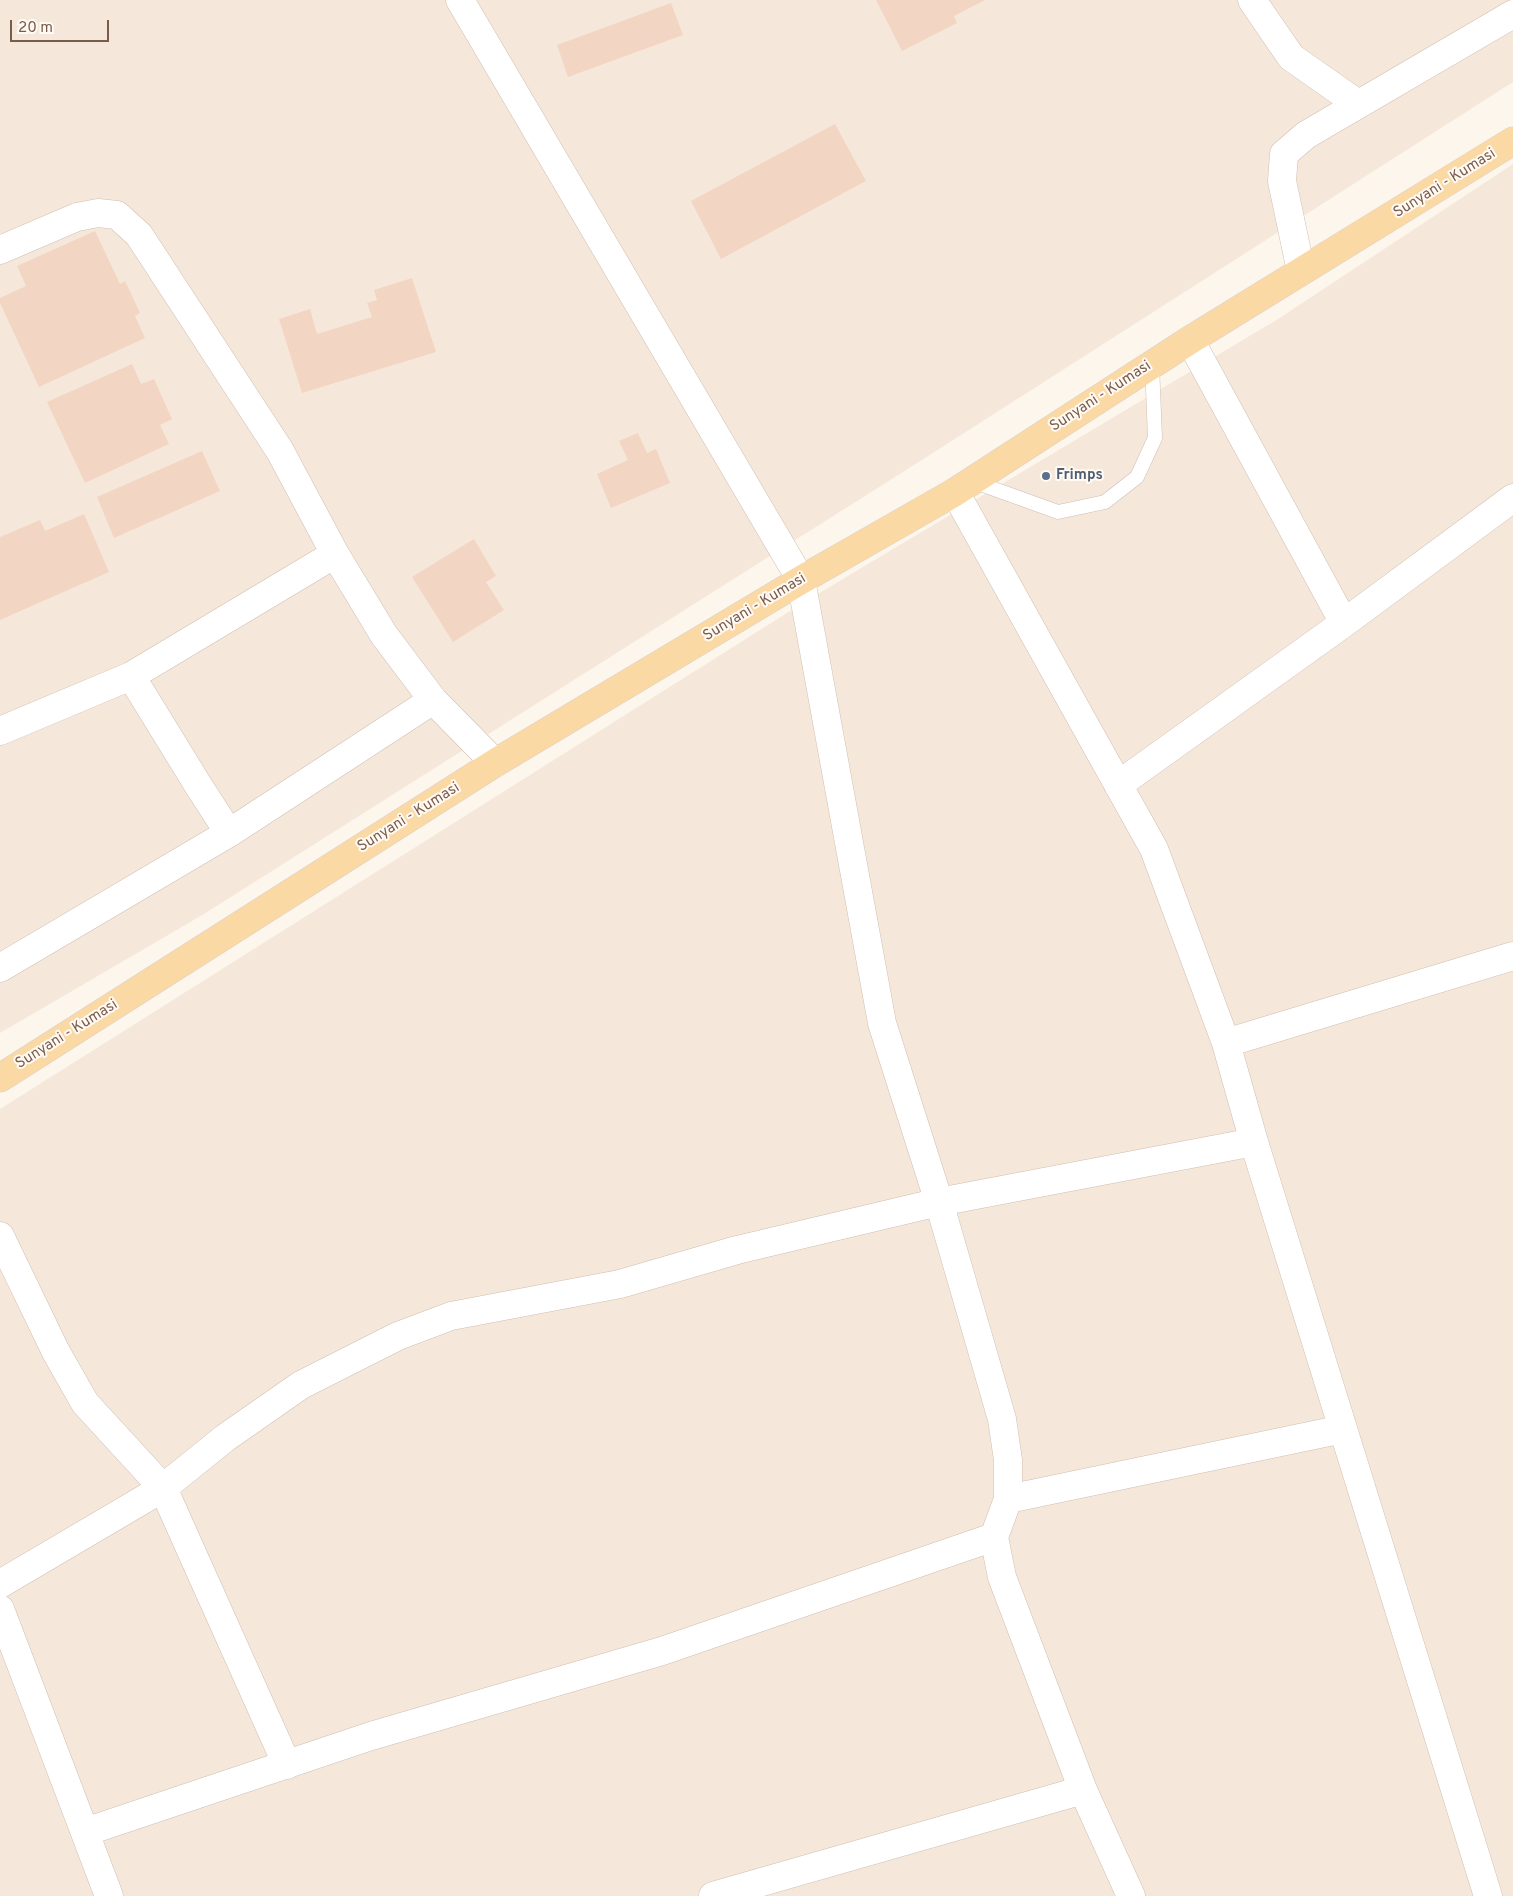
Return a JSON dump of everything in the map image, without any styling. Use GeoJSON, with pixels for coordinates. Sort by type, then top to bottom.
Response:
{"type":"FeatureCollection","features":[{"type":"Feature","properties":{"kind":"main road","name":"Sunyani - Kumasi"},"geometry":{"type":"LineString","coordinates":[[1,1075],[495,763],[801,580],[963,487],[1190,340],[1513,142]]}},
{"type":"Feature","properties":{"kind":"street"},"geometry":{"type":"LineString","coordinates":[[460,0],[801,580],[882,1023],[940,1202],[1002,1419],[1008,1460],[1008,1499],[994,1537],[1002,1577],[1083,1790],[1131,1896]]}},
{"type":"Feature","properties":{"kind":"street"},"geometry":{"type":"LineString","coordinates":[[1252,0],[1291,57],[1358,104]]}},
{"type":"Feature","properties":{"kind":"street"},"geometry":{"type":"LineString","coordinates":[[1301,271],[1282,181],[1284,154],[1306,135],[1513,14]]}},
{"type":"Feature","properties":{"kind":"street"},"geometry":{"type":"LineString","coordinates":[[0,250],[77,217],[98,213],[116,215],[139,236],[280,451],[335,554],[384,635],[433,700],[495,763]]}},
{"type":"Feature","properties":{"kind":"street"},"geometry":{"type":"LineString","coordinates":[[1190,340],[1344,623]]}},
{"type":"Feature","properties":{"kind":"street"},"geometry":{"type":"LineString","coordinates":[[963,487],[1118,785],[1154,849],[1226,1043],[1254,1142],[1488,1896]]}},
{"type":"Feature","properties":{"kind":"street"},"geometry":{"type":"LineString","coordinates":[[1118,785],[1344,623],[1513,498]]}},
{"type":"Feature","properties":{"kind":"street"},"geometry":{"type":"LineString","coordinates":[[2,725],[132,676],[335,554]]}},
{"type":"Feature","properties":{"kind":"street"},"geometry":{"type":"LineString","coordinates":[[132,676],[229,833]]}},
{"type":"Feature","properties":{"kind":"street"},"geometry":{"type":"LineString","coordinates":[[0,968],[229,833],[433,700]]}},
{"type":"Feature","properties":{"kind":"street"},"geometry":{"type":"LineString","coordinates":[[1226,1043],[1513,956]]}},
{"type":"Feature","properties":{"kind":"street"},"geometry":{"type":"LineString","coordinates":[[0,1584],[163,1488],[225,1438],[301,1385],[398,1336],[433,1322],[469,1312],[620,1284],[737,1250],[940,1202],[1254,1142]]}},
{"type":"Feature","properties":{"kind":"street"},"geometry":{"type":"LineString","coordinates":[[0,1236],[56,1352],[85,1403],[163,1488],[287,1765]]}},
{"type":"Feature","properties":{"kind":"street"},"geometry":{"type":"LineString","coordinates":[[1008,1499],[1343,1429]]}},
{"type":"Feature","properties":{"kind":"street"},"geometry":{"type":"LineString","coordinates":[[85,1832],[371,1736],[662,1651],[994,1537]]}},
{"type":"Feature","properties":{"kind":"street"},"geometry":{"type":"LineString","coordinates":[[0,1609],[109,1896]]}},
{"type":"Feature","properties":{"kind":"street"},"geometry":{"type":"LineString","coordinates":[[713,1896],[1083,1790]]}},
{"type":"Feature","properties":{"kind":"lane"},"geometry":{"type":"LineString","coordinates":[[963,487],[1058,512],[1106,502],[1137,477],[1155,438],[1152,364]]}},
{"type":"Feature","properties":{"kind":"shaded area"},"geometry":{"type":"Polygon","coordinates":[[[0,0],[1513,0],[1513,82],[936,451],[204,914],[0,1033],[0,0]]]}},
{"type":"Feature","properties":{"kind":"shaded area"},"geometry":{"type":"Polygon","coordinates":[[[1513,164],[1513,1896],[0,1896],[0,1109],[806,601],[1278,319],[1513,164]]]}},
{"type":"Feature","properties":{"kind":"building"},"geometry":{"type":"Polygon","coordinates":[[[876,0],[985,0],[954,16],[957,23],[902,51],[876,0]]]}},
{"type":"Feature","properties":{"kind":"building"},"geometry":{"type":"Polygon","coordinates":[[[671,3],[683,35],[568,77],[557,45],[671,3]]]}},
{"type":"Feature","properties":{"kind":"building"},"geometry":{"type":"Polygon","coordinates":[[[835,124],[866,181],[721,259],[691,201],[835,124]]]}},
{"type":"Feature","properties":{"kind":"building"},"geometry":{"type":"Polygon","coordinates":[[[95,231],[120,284],[125,281],[140,313],[135,316],[145,338],[39,387],[0,303],[0,298],[26,286],[17,266],[95,231]]]}},
{"type":"Feature","properties":{"kind":"building"},"geometry":{"type":"Polygon","coordinates":[[[412,278],[436,352],[302,393],[279,319],[310,309],[317,334],[372,317],[367,303],[377,300],[374,290],[412,278]]]}},
{"type":"Feature","properties":{"kind":"building"},"geometry":{"type":"Polygon","coordinates":[[[132,364],[141,384],[154,379],[172,419],[160,425],[169,444],[85,483],[47,402],[132,364]]]}},
{"type":"Feature","properties":{"kind":"building"},"geometry":{"type":"Polygon","coordinates":[[[638,433],[647,453],[656,449],[670,483],[611,508],[597,474],[628,460],[619,441],[638,433]]]}},
{"type":"Feature","properties":{"kind":"building"},"geometry":{"type":"Polygon","coordinates":[[[202,451],[220,491],[114,538],[97,497],[202,451]]]}},
{"type":"Feature","properties":{"kind":"building"},"geometry":{"type":"Polygon","coordinates":[[[84,514],[109,572],[0,620],[0,537],[40,520],[45,531],[84,514]]]}},
{"type":"Feature","properties":{"kind":"building"},"geometry":{"type":"Polygon","coordinates":[[[474,539],[496,576],[486,582],[504,610],[453,642],[412,577],[474,539]]]}},
{"type":"Feature","properties":{"kind":"place","name":"Frimps"},"geometry":{"type":"Point","coordinates":[1046,476]}}]}
